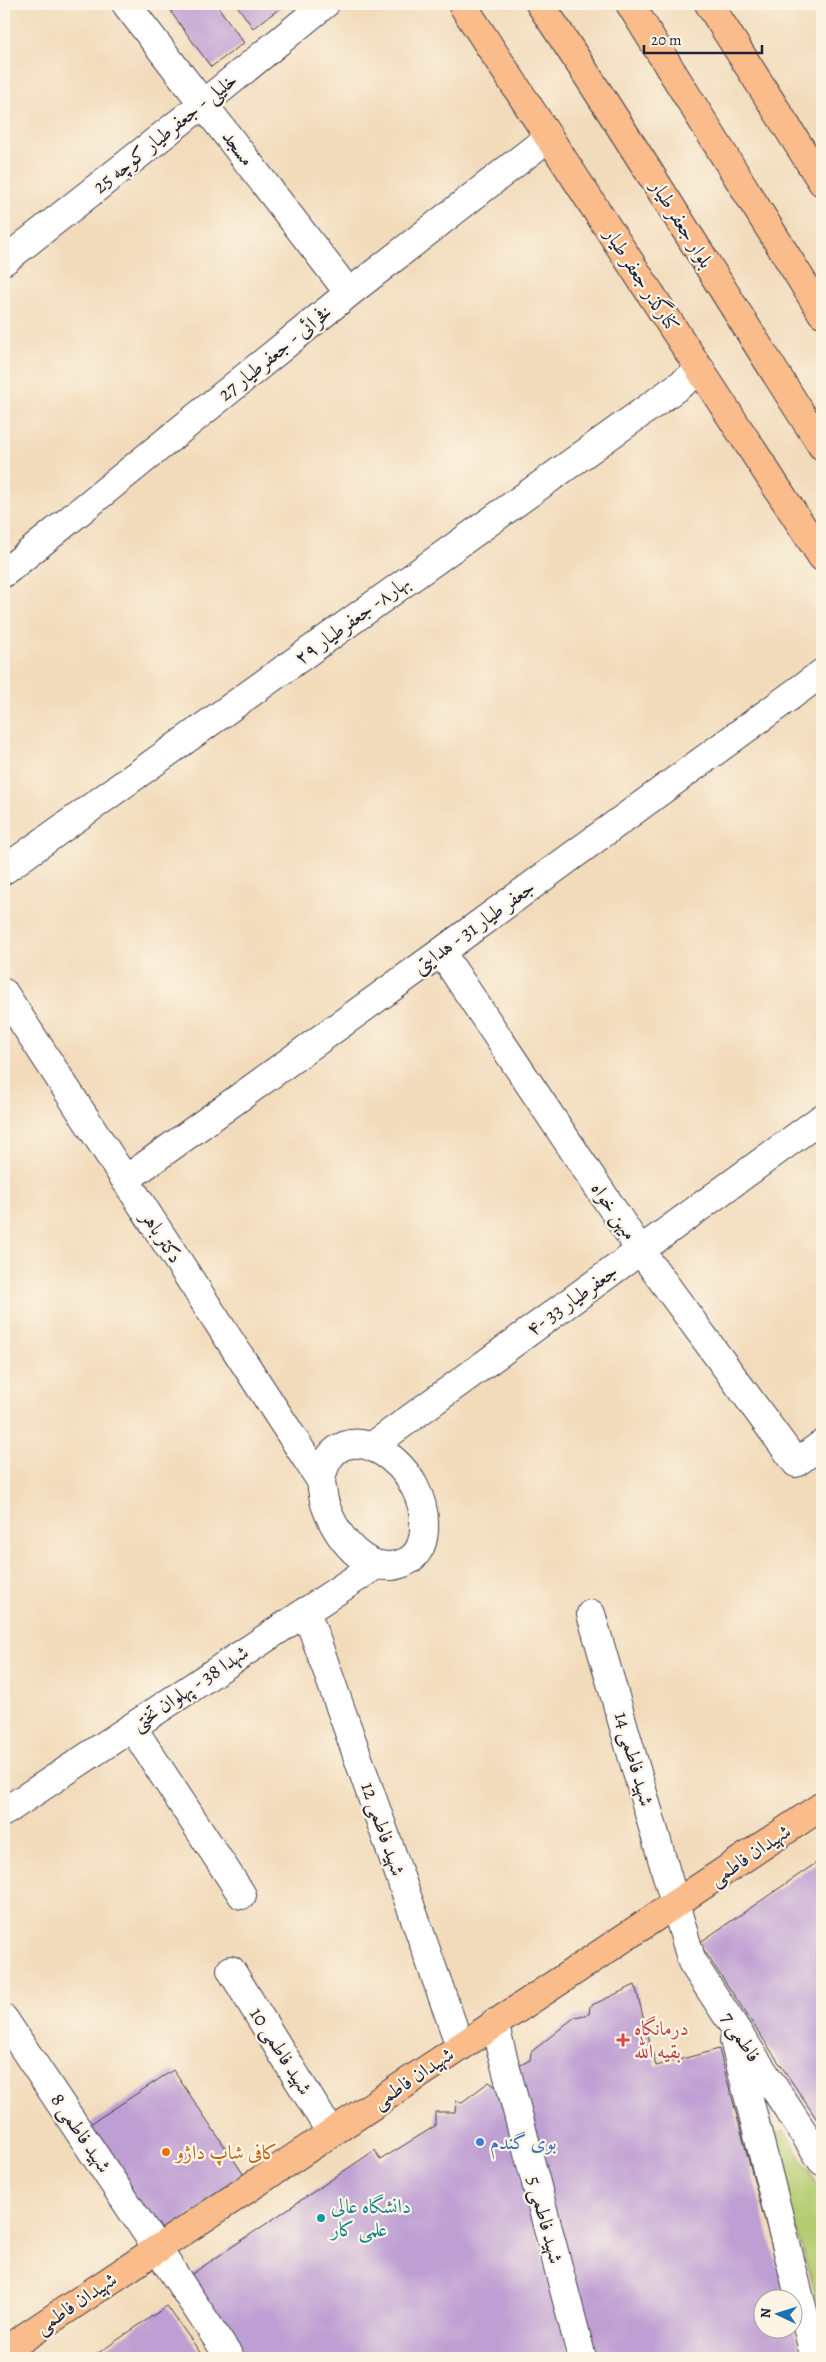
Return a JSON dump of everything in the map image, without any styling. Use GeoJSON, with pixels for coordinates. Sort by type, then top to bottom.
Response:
{"type":"FeatureCollection","features":[{"type":"Feature","properties":{"kind":"main road","name":"کنارگذر جعفر طیار"},"geometry":{"type":"LineString","coordinates":[[462,4],[822,557]]}},
{"type":"Feature","properties":{"kind":"main road","name":"بلوار جعفر طیار"},"geometry":{"type":"LineString","coordinates":[[540,4],[604,99],[749,333],[822,446]]}},
{"type":"Feature","properties":{"kind":"main road"},"geometry":{"type":"LineString","coordinates":[[630,4],[822,313]]}},
{"type":"Feature","properties":{"kind":"main road"},"geometry":{"type":"LineString","coordinates":[[710,4],[822,182]]}},
{"type":"Feature","properties":{"kind":"main road","name":"شهیدان فاطمی"},"geometry":{"type":"LineString","coordinates":[[4,2351],[822,1806]]}},
{"type":"Feature","properties":{"kind":"street","name":"مسجد"},"geometry":{"type":"LineString","coordinates":[[126,4],[349,293]]}},
{"type":"Feature","properties":{"kind":"street","name":"خلیلی - جعفرطیار کوچه 25"},"geometry":{"type":"LineString","coordinates":[[4,261],[204,103],[325,4]]}},
{"type":"Feature","properties":{"kind":"street","name":"فخرائی - جعفرطیار 27"},"geometry":{"type":"LineString","coordinates":[[4,573],[349,293],[549,137]]}},
{"type":"Feature","properties":{"kind":"street","name":"بهار۸- جعفرطیار ۲۹"},"geometry":{"type":"LineString","coordinates":[[8,860],[701,370]]}},
{"type":"Feature","properties":{"kind":"street","name":"جعفر طیار 31 - هدایتی"},"geometry":{"type":"LineString","coordinates":[[125,1180],[441,952],[822,673]]}},
{"type":"Feature","properties":{"kind":"street","name":"میهن خواه"},"geometry":{"type":"LineString","coordinates":[[441,952],[640,1250],[796,1463],[822,1444]]}},
{"type":"Feature","properties":{"kind":"street","name":"دکتر باهر"},"geometry":{"type":"LineString","coordinates":[[4,993],[321,1481]]}},
{"type":"Feature","properties":{"kind":"street","name":"۴- جعفرطیار 33"},"geometry":{"type":"LineString","coordinates":[[371,1447],[822,1118]]}},
{"type":"Feature","properties":{"kind":"street"},"geometry":{"type":"LineString","coordinates":[[357,1444],[371,1447],[390,1457],[406,1470],[417,1488],[423,1508],[424,1529],[421,1547],[410,1561],[393,1567],[376,1565],[358,1554],[343,1539],[332,1522],[324,1502],[321,1481],[324,1467],[331,1454],[343,1446],[357,1444]]}},
{"type":"Feature","properties":{"kind":"street","name":"شهدا 38 - پهلوان تختی"},"geometry":{"type":"LineString","coordinates":[[4,1812],[376,1565]]}},
{"type":"Feature","properties":{"kind":"street","name":"شهید فاطمی 12"},"geometry":{"type":"LineString","coordinates":[[306,1611],[460,2046]]}},
{"type":"Feature","properties":{"kind":"street","name":"شهید فاطمی 14"},"geometry":{"type":"LineString","coordinates":[[591,1614],[676,1904]]}},
{"type":"Feature","properties":{"kind":"street"},"geometry":{"type":"LineString","coordinates":[[132,1726],[242,1896]]}},
{"type":"Feature","properties":{"kind":"street","name":"فاطمی 7"},"geometry":{"type":"LineString","coordinates":[[676,1904],[692,1962],[822,2161]]}},
{"type":"Feature","properties":{"kind":"street","name":"شهید فاطمی 10"},"geometry":{"type":"LineString","coordinates":[[231,1970],[331,2133]]}},
{"type":"Feature","properties":{"kind":"street","name":"شهید فاطمی 8"},"geometry":{"type":"LineString","coordinates":[[4,2019],[230,2358]]}},
{"type":"Feature","properties":{"kind":"street"},"geometry":{"type":"LineString","coordinates":[[729,2019],[815,2358]]}},
{"type":"Feature","properties":{"kind":"street","name":"شهید فاطمی 5"},"geometry":{"type":"LineString","coordinates":[[494,2024],[582,2358]]}},
{"type":"Feature","properties":{"kind":"green space"},"geometry":{"type":"Polygon","coordinates":[[[784,2131],[822,2192],[822,2316],[768,2136],[784,2131]]]}},
{"type":"Feature","properties":{"kind":"building"},"geometry":{"type":"Polygon","coordinates":[[[182,4],[216,4],[244,43],[211,67],[171,12],[182,4]]]}},
{"type":"Feature","properties":{"kind":"building"},"geometry":{"type":"Polygon","coordinates":[[[236,4],[279,4],[282,7],[253,28],[236,4]]]}},
{"type":"Feature","properties":{"kind":"building"},"geometry":{"type":"Polygon","coordinates":[[[822,1859],[822,2127],[699,1943],[822,1859]]]}},
{"type":"Feature","properties":{"kind":"building"},"geometry":{"type":"Polygon","coordinates":[[[635,1985],[656,2066],[719,2049],[783,2290],[754,2290],[754,2340],[797,2340],[802,2358],[684,2358],[684,2356],[673,2358],[591,2358],[515,2068],[530,2060],[531,2052],[575,2017],[589,2014],[590,2006],[635,1985]]]}},
{"type":"Feature","properties":{"kind":"building","name":"کافی شاپ داژو"},"geometry":{"type":"Polygon","coordinates":[[[173,2070],[246,2178],[159,2236],[87,2126],[173,2070]]]}},
{"type":"Feature","properties":{"kind":"building"},"geometry":{"type":"Polygon","coordinates":[[[489,2082],[499,2089],[570,2358],[241,2358],[189,2276],[375,2150],[380,2160],[435,2126],[435,2112],[455,2112],[456,2101],[462,2102],[489,2082]]]}},
{"type":"Feature","properties":{"kind":"building"},"geometry":{"type":"Polygon","coordinates":[[[167,2306],[204,2358],[91,2358],[167,2306]]]}},
{"type":"Feature","properties":{"kind":"place","name":"درمانگاه بقیه الله"},"geometry":{"type":"Point","coordinates":[623,2040]}},
{"type":"Feature","properties":{"kind":"place","name":"بوی گندم"},"geometry":{"type":"Point","coordinates":[480,2142]}},
{"type":"Feature","properties":{"kind":"place","name":"کافی شاپ داژو"},"geometry":{"type":"Point","coordinates":[166,2152]}},
{"type":"Feature","properties":{"kind":"place","name":"دانشگاه عالی علمی کار"},"geometry":{"type":"Point","coordinates":[321,2218]}}]}
